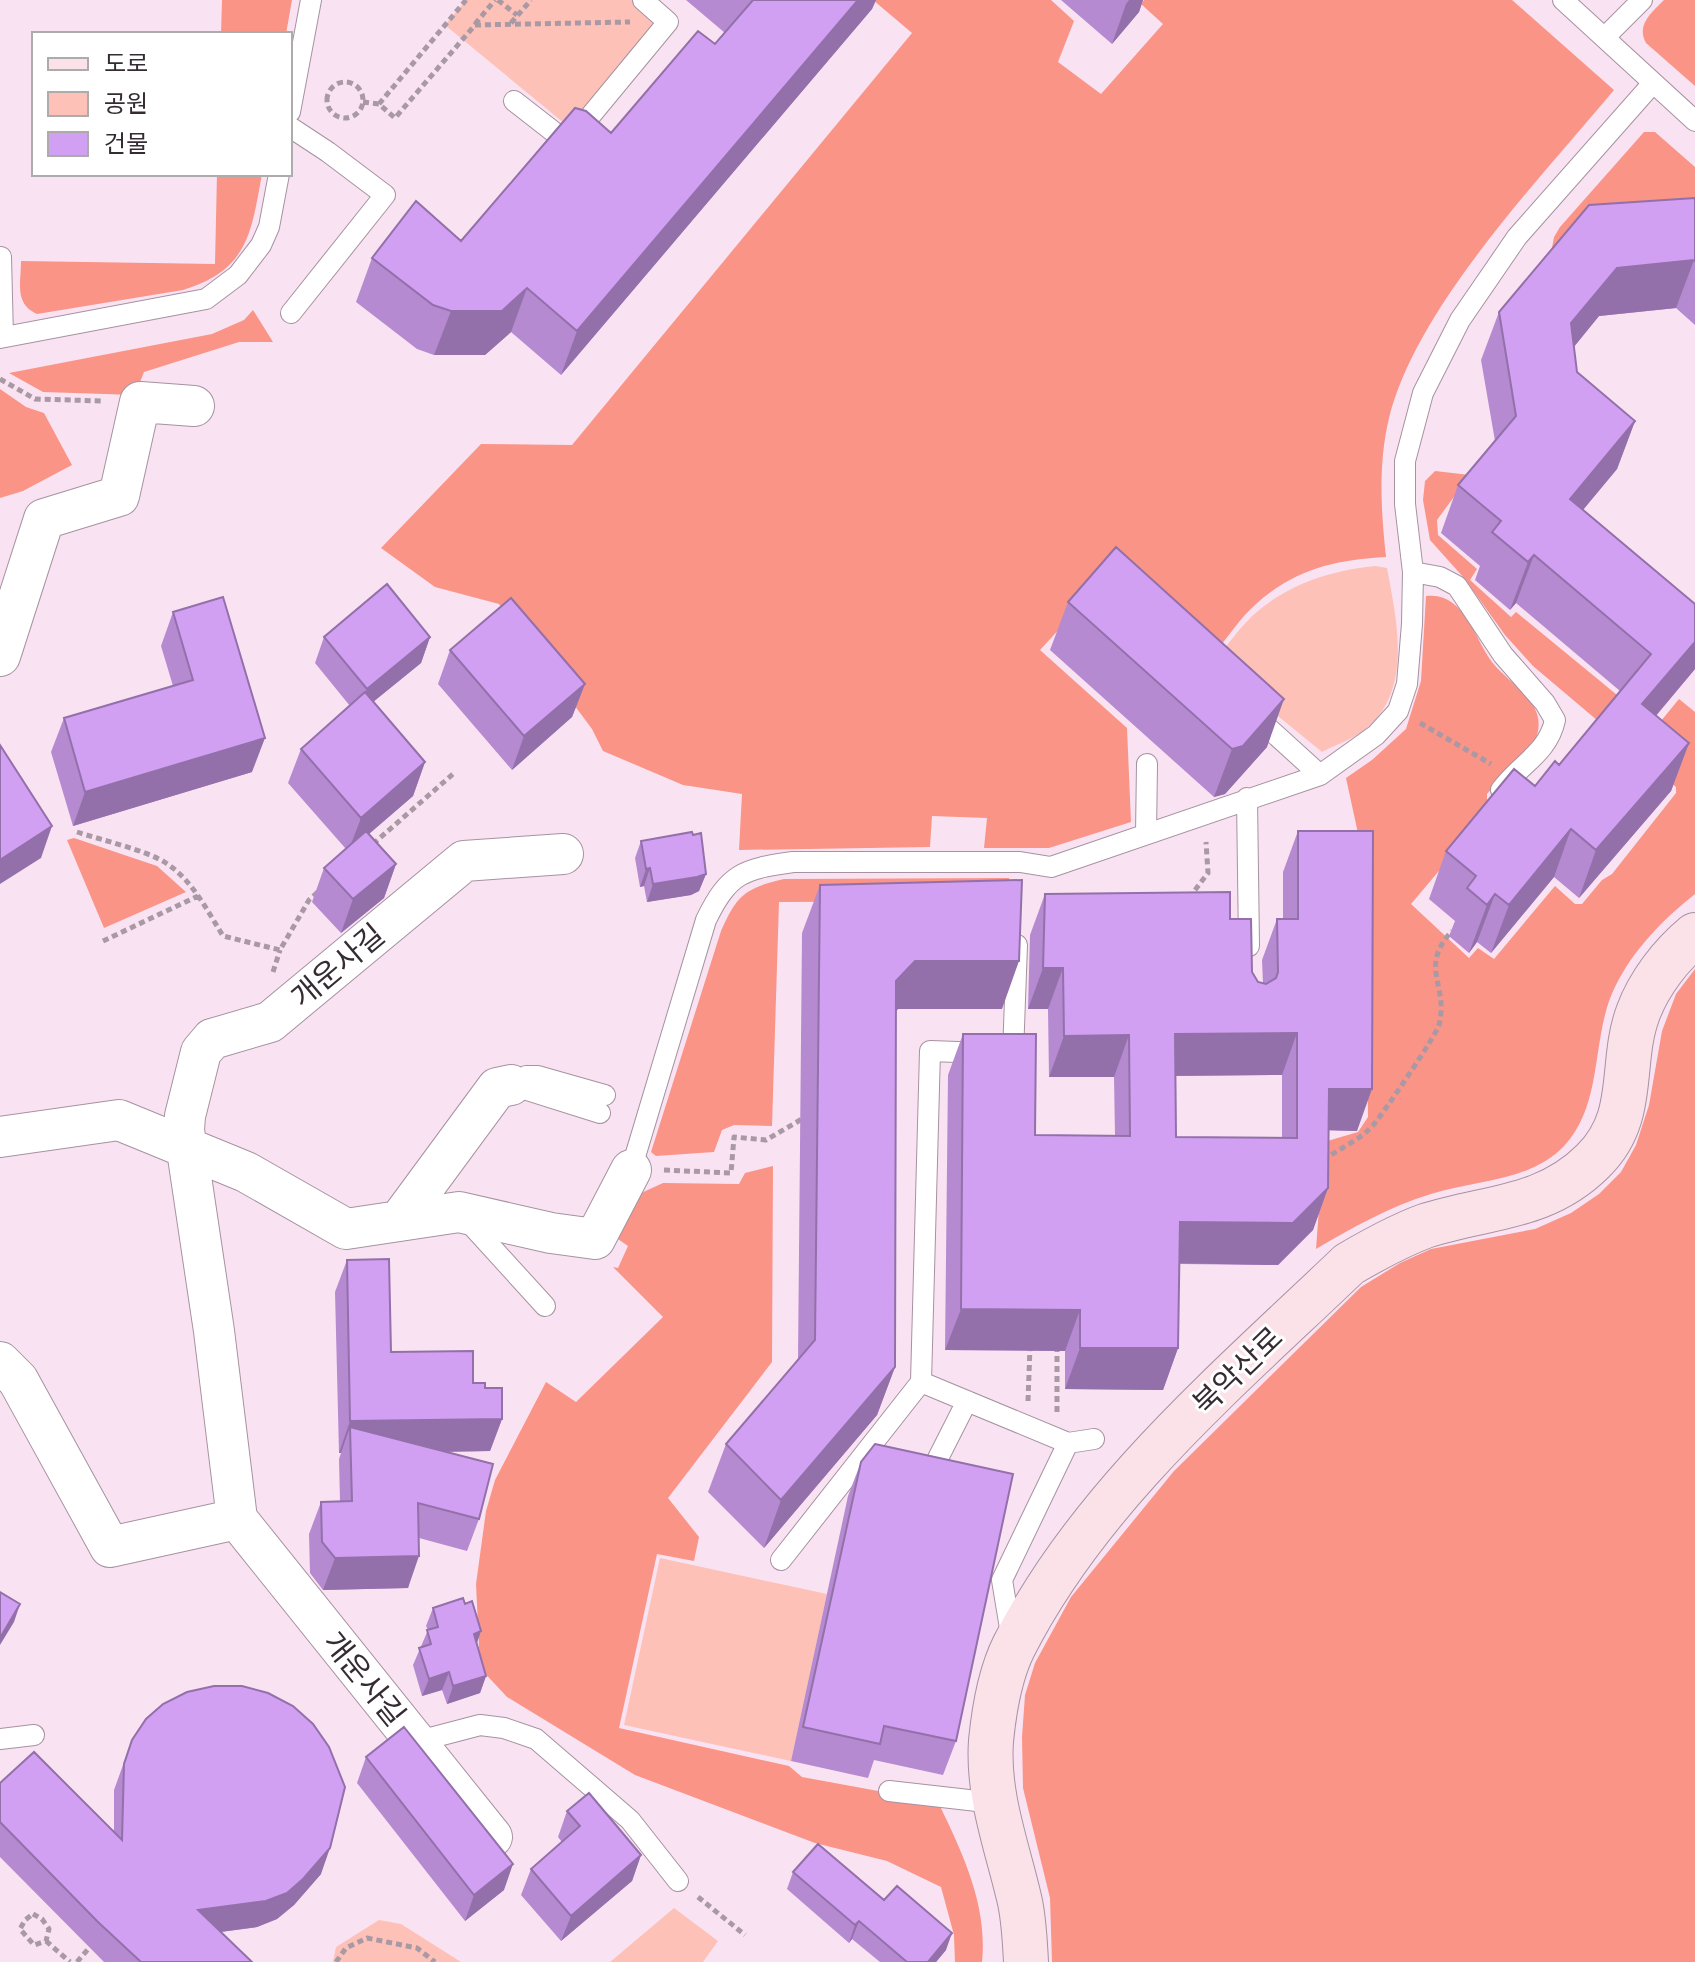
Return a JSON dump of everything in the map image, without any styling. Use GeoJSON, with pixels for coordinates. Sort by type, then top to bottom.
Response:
{"type":"FeatureCollection","features":[{"type":"Feature","properties":{"kind":"street"},"geometry":{"type":"LineString","coordinates":[[0,656],[44,519],[119,496],[140,402],[194,406]]}},
{"type":"Feature","properties":{"kind":"street","name":"개운사길"},"geometry":{"type":"LineString","coordinates":[[492,1837],[237,1519],[185,1116],[201,1052],[212,1039],[270,1022],[464,861],[563,854]]}},
{"type":"Feature","properties":{"kind":"street","name":"북악산로"},"geometry":{"type":"LineString","coordinates":[[1026,1962],[1021,1906],[995,1803],[991,1740],[998,1695],[1013,1648],[1062,1569],[1151,1455],[1349,1264],[1385,1243],[1426,1226],[1536,1200],[1568,1183],[1595,1159],[1613,1133],[1625,1104],[1638,1013],[1660,971],[1695,935]]}},
{"type":"Feature","properties":{"kind":"street"},"geometry":{"type":"LineString","coordinates":[[399,1221],[497,1088],[511,1085]]}},
{"type":"Feature","properties":{"kind":"street"},"geometry":{"type":"LineString","coordinates":[[0,1137],[119,1120],[246,1172],[346,1229],[459,1212],[551,1233],[595,1239],[631,1170]]}},
{"type":"Feature","properties":{"kind":"street"},"geometry":{"type":"LineString","coordinates":[[0,1362],[18,1380],[110,1547],[237,1519]]}},
{"type":"Feature","properties":{"kind":"lane"},"geometry":{"type":"LineString","coordinates":[[292,101],[311,0]]}},
{"type":"Feature","properties":{"kind":"lane"},"geometry":{"type":"LineString","coordinates":[[514,101],[568,143],[668,22],[643,0]]}},
{"type":"Feature","properties":{"kind":"lane"},"geometry":{"type":"LineString","coordinates":[[1563,0],[1695,121]]}},
{"type":"Feature","properties":{"kind":"lane"},"geometry":{"type":"LineString","coordinates":[[1605,37],[1642,0]]}},
{"type":"Feature","properties":{"kind":"lane"},"geometry":{"type":"LineString","coordinates":[[631,1170],[706,920],[718,896],[739,875],[756,867],[793,862],[1019,870],[1051,867],[1320,775],[1376,735],[1398,711],[1407,684],[1413,572],[1405,504],[1405,461],[1423,393],[1460,320],[1517,237],[1653,83]]}},
{"type":"Feature","properties":{"kind":"lane"},"geometry":{"type":"LineString","coordinates":[[291,313],[385,195],[292,128]]}},
{"type":"Feature","properties":{"kind":"lane"},"geometry":{"type":"LineString","coordinates":[[1,257],[2,338],[206,299],[238,275],[261,245],[269,227],[279,176]]}},
{"type":"Feature","properties":{"kind":"lane"},"geometry":{"type":"LineString","coordinates":[[1413,572],[1440,577],[1457,586],[1503,655],[1545,703],[1555,720],[1551,737],[1512,776],[1495,799]]}},
{"type":"Feature","properties":{"kind":"lane"},"geometry":{"type":"LineString","coordinates":[[1238,701],[1320,775]]}},
{"type":"Feature","properties":{"kind":"lane"},"geometry":{"type":"LineString","coordinates":[[1146,834],[1147,764]]}},
{"type":"Feature","properties":{"kind":"lane"},"geometry":{"type":"LineString","coordinates":[[1247,798],[1250,967]]}},
{"type":"Feature","properties":{"kind":"lane"},"geometry":{"type":"LineString","coordinates":[[781,1560],[921,1382],[930,1051],[1013,1054],[1018,921]]}},
{"type":"Feature","properties":{"kind":"lane"},"geometry":{"type":"LineString","coordinates":[[511,1085],[602,1104]]}},
{"type":"Feature","properties":{"kind":"lane"},"geometry":{"type":"LineString","coordinates":[[459,1212],[545,1306]]}},
{"type":"Feature","properties":{"kind":"lane"},"geometry":{"type":"LineString","coordinates":[[921,1382],[1068,1443],[1094,1439]]}},
{"type":"Feature","properties":{"kind":"lane"},"geometry":{"type":"LineString","coordinates":[[929,1476],[967,1401]]}},
{"type":"Feature","properties":{"kind":"lane"},"geometry":{"type":"LineString","coordinates":[[1013,1648],[1002,1580],[1068,1443]]}},
{"type":"Feature","properties":{"kind":"lane"},"geometry":{"type":"LineString","coordinates":[[415,1742],[480,1725],[504,1728],[536,1739],[630,1820],[678,1881]]}},
{"type":"Feature","properties":{"kind":"lane"},"geometry":{"type":"LineString","coordinates":[[0,1739],[34,1735]]}},
{"type":"Feature","properties":{"kind":"lane"},"geometry":{"type":"LineString","coordinates":[[889,1791],[995,1803]]}},
{"type":"Feature","properties":{"kind":"path"},"geometry":{"type":"LineString","coordinates":[[379,104],[466,0]]}},
{"type":"Feature","properties":{"kind":"path"},"geometry":{"type":"LineString","coordinates":[[363,102],[379,104],[395,118],[497,0],[517,15]]}},
{"type":"Feature","properties":{"kind":"path"},"geometry":{"type":"LineString","coordinates":[[510,24],[531,0]]}},
{"type":"Feature","properties":{"kind":"path"},"geometry":{"type":"LineString","coordinates":[[475,25],[668,22]]}},
{"type":"Feature","properties":{"kind":"path"},"geometry":{"type":"LineString","coordinates":[[347,82],[360,91],[363,102],[355,115],[342,118],[332,113],[327,98],[332,88],[347,82]]}},
{"type":"Feature","properties":{"kind":"path"},"geometry":{"type":"LineString","coordinates":[[0,379],[35,399],[140,402]]}},
{"type":"Feature","properties":{"kind":"path"},"geometry":{"type":"LineString","coordinates":[[1398,711],[1512,776]]}},
{"type":"Feature","properties":{"kind":"path"},"geometry":{"type":"LineString","coordinates":[[369,847],[453,774]]}},
{"type":"Feature","properties":{"kind":"path"},"geometry":{"type":"LineString","coordinates":[[1183,905],[1208,873],[1205,813]]}},
{"type":"Feature","properties":{"kind":"path"},"geometry":{"type":"LineString","coordinates":[[77,832],[162,861],[176,871],[198,896],[223,936],[280,950],[309,900],[321,889]]}},
{"type":"Feature","properties":{"kind":"path"},"geometry":{"type":"LineString","coordinates":[[103,941],[198,896]]}},
{"type":"Feature","properties":{"kind":"path"},"geometry":{"type":"LineString","coordinates":[[1322,1160],[1374,1126],[1439,1026],[1440,993],[1434,963],[1441,943],[1458,924]]}},
{"type":"Feature","properties":{"kind":"path"},"geometry":{"type":"LineString","coordinates":[[631,1170],[731,1173],[734,1137],[766,1140],[802,1119]]}},
{"type":"Feature","properties":{"kind":"path"},"geometry":{"type":"LineString","coordinates":[[1057,1341],[1057,1416]]}},
{"type":"Feature","properties":{"kind":"path"},"geometry":{"type":"LineString","coordinates":[[1028,1408],[1030,1344]]}},
{"type":"Feature","properties":{"kind":"path"},"geometry":{"type":"LineString","coordinates":[[678,1881],[745,1935]]}},
{"type":"Feature","properties":{"kind":"path"},"geometry":{"type":"LineString","coordinates":[[33,1914],[42,1919],[49,1929],[46,1941],[34,1945],[20,1929],[33,1914]]}},
{"type":"Feature","properties":{"kind":"path"},"geometry":{"type":"LineString","coordinates":[[336,1962],[346,1948],[367,1938],[417,1948],[435,1962]]}},
{"type":"Feature","properties":{"kind":"path"},"geometry":{"type":"LineString","coordinates":[[46,1941],[70,1962]]}},
{"type":"Feature","properties":{"kind":"path"},"geometry":{"type":"LineString","coordinates":[[77,1962],[89,1948]]}},
{"type":"Feature","properties":{"kind":"green space"},"geometry":{"type":"Polygon","coordinates":[[[466,0],[632,0],[658,21],[570,128],[445,25],[466,0]]]}},
{"type":"Feature","properties":{"kind":"green space"},"geometry":{"type":"Polygon","coordinates":[[[1375,566],[1387,568],[1391,589],[1397,633],[1395,677],[1389,698],[1378,716],[1353,738],[1322,752],[1213,663],[1252,617],[1284,593],[1329,575],[1375,566]]]}},
{"type":"Feature","properties":{"kind":"green space"},"geometry":{"type":"Polygon","coordinates":[[[660,1558],[827,1594],[791,1761],[624,1725],[660,1558]]]}},
{"type":"Feature","properties":{"kind":"green space"},"geometry":{"type":"Polygon","coordinates":[[[674,1908],[718,1941],[703,1962],[610,1962],[674,1908]]]}},
{"type":"Feature","properties":{"kind":"green space"},"geometry":{"type":"Polygon","coordinates":[[[379,1920],[401,1924],[461,1962],[333,1962],[336,1947],[379,1920]]]}},
{"type":"Feature","properties":{"kind":"shaded area"},"geometry":{"type":"Polygon","coordinates":[[[222,0],[292,0],[286,32],[221,32],[222,0]]]}},
{"type":"Feature","properties":{"kind":"shaded area"},"geometry":{"type":"Polygon","coordinates":[[[873,0],[1051,0],[1074,21],[1058,62],[1101,94],[1163,24],[1141,4],[1144,0],[1512,0],[1614,90],[1484,245],[1453,288],[1404,375],[1389,418],[1383,453],[1382,505],[1386,557],[1332,564],[1285,583],[1250,610],[1215,653],[1098,587],[1040,650],[1127,728],[1131,822],[1049,848],[984,848],[987,818],[932,816],[930,847],[739,850],[742,794],[683,785],[603,751],[592,729],[499,604],[435,587],[381,548],[481,444],[572,445],[912,33],[873,0]]]}},
{"type":"Feature","properties":{"kind":"shaded area"},"geometry":{"type":"Polygon","coordinates":[[[1664,0],[1695,0],[1695,86],[1643,37],[1646,20],[1664,0]]]}},
{"type":"Feature","properties":{"kind":"shaded area"},"geometry":{"type":"Polygon","coordinates":[[[1644,132],[1655,132],[1695,167],[1695,244],[1551,253],[1560,227],[1644,132]]]}},
{"type":"Feature","properties":{"kind":"shaded area"},"geometry":{"type":"Polygon","coordinates":[[[217,176],[262,176],[254,215],[243,247],[221,272],[205,282],[183,290],[37,314],[25,304],[20,292],[21,261],[215,264],[217,176]]]}},
{"type":"Feature","properties":{"kind":"shaded area"},"geometry":{"type":"Polygon","coordinates":[[[253,310],[273,342],[239,342],[144,372],[135,395],[43,392],[9,373],[212,334],[244,320],[253,310]]]}},
{"type":"Feature","properties":{"kind":"shaded area"},"geometry":{"type":"Polygon","coordinates":[[[0,389],[26,407],[44,413],[72,465],[23,491],[0,498],[0,389]]]}},
{"type":"Feature","properties":{"kind":"shaded area"},"geometry":{"type":"Polygon","coordinates":[[[1435,471],[1470,475],[1437,520],[1438,535],[1477,569],[1470,580],[1511,617],[1516,612],[1656,727],[1679,699],[1695,712],[1695,894],[1647,940],[1618,981],[1605,1015],[1585,1111],[1565,1145],[1536,1166],[1502,1178],[1416,1199],[1372,1218],[1316,1249],[1324,1142],[1358,1132],[1368,1117],[1364,861],[1346,778],[1372,760],[1406,729],[1421,681],[1426,596],[1439,596],[1459,608],[1492,662],[1530,701],[1538,720],[1538,731],[1530,748],[1487,794],[1487,814],[1411,904],[1469,958],[1478,948],[1494,959],[1555,886],[1575,904],[1582,904],[1602,880],[1612,874],[1676,793],[1676,787],[1533,666],[1430,540],[1423,500],[1425,481],[1435,471]]]}},
{"type":"Feature","properties":{"kind":"shaded area"},"geometry":{"type":"Polygon","coordinates":[[[74,838],[157,866],[186,892],[104,928],[67,840],[74,838]]]}},
{"type":"Feature","properties":{"kind":"shaded area"},"geometry":{"type":"Polygon","coordinates":[[[1009,878],[1010,901],[779,902],[772,1126],[734,1125],[722,1130],[714,1152],[656,1156],[651,1152],[721,931],[732,909],[744,895],[760,886],[784,879],[1009,878]]]}},
{"type":"Feature","properties":{"kind":"shaded area"},"geometry":{"type":"Polygon","coordinates":[[[1695,969],[1695,1962],[1052,1962],[1050,1898],[1023,1788],[1022,1737],[1025,1695],[1035,1663],[1071,1597],[1174,1471],[1361,1287],[1400,1263],[1431,1249],[1535,1229],[1571,1213],[1599,1194],[1621,1172],[1636,1145],[1649,1105],[1662,1031],[1676,994],[1695,969]]]}},
{"type":"Feature","properties":{"kind":"shaded area"},"geometry":{"type":"Polygon","coordinates":[[[773,1166],[772,1362],[668,1498],[699,1537],[694,1561],[657,1554],[619,1728],[789,1766],[802,1777],[938,1802],[964,1860],[977,1900],[983,1941],[982,1962],[955,1962],[954,1935],[941,1887],[887,1861],[815,1843],[635,1775],[507,1697],[480,1668],[476,1584],[486,1511],[495,1480],[546,1382],[576,1402],[663,1317],[613,1267],[618,1268],[628,1246],[615,1237],[639,1194],[663,1183],[739,1184],[745,1173],[773,1166]]]}},
{"type":"Feature","properties":{"kind":"building"},"geometry":{"type":"Polygon","coordinates":[[[753,0],[858,0],[577,331],[527,288],[502,311],[451,311],[433,305],[372,258],[416,201],[461,241],[575,108],[586,111],[611,133],[698,31],[715,44],[753,0]]]}},
{"type":"Feature","properties":{"kind":"building"},"geometry":{"type":"Polygon","coordinates":[[[1695,198],[1695,261],[1617,268],[1571,323],[1577,372],[1635,421],[1570,499],[1695,604],[1695,642],[1642,704],[1689,743],[1596,850],[1571,829],[1509,905],[1495,894],[1487,905],[1467,888],[1476,876],[1446,851],[1514,769],[1535,786],[1555,761],[1559,765],[1651,654],[1534,555],[1528,562],[1492,532],[1501,521],[1458,485],[1516,416],[1499,312],[1589,205],[1695,198]]]}},
{"type":"Feature","properties":{"kind":"building"},"geometry":{"type":"Polygon","coordinates":[[[1116,547],[1284,699],[1243,746],[1232,749],[1068,602],[1116,547]]]}},
{"type":"Feature","properties":{"kind":"building"},"geometry":{"type":"Polygon","coordinates":[[[387,584],[430,637],[367,689],[324,637],[387,584]]]}},
{"type":"Feature","properties":{"kind":"building"},"geometry":{"type":"Polygon","coordinates":[[[223,597],[265,738],[85,792],[64,718],[193,680],[173,612],[223,597]]]}},
{"type":"Feature","properties":{"kind":"building"},"geometry":{"type":"Polygon","coordinates":[[[511,598],[585,684],[524,736],[450,650],[511,598]]]}},
{"type":"Feature","properties":{"kind":"building"},"geometry":{"type":"Polygon","coordinates":[[[365,692],[425,762],[361,818],[301,749],[365,692]]]}},
{"type":"Feature","properties":{"kind":"building"},"geometry":{"type":"Polygon","coordinates":[[[0,745],[52,826],[0,860],[0,745]]]}},
{"type":"Feature","properties":{"kind":"building"},"geometry":{"type":"Polygon","coordinates":[[[366,831],[396,864],[353,899],[324,868],[366,831]]]}},
{"type":"Feature","properties":{"kind":"building"},"geometry":{"type":"Polygon","coordinates":[[[1298,831],[1373,831],[1372,1089],[1329,1089],[1328,1188],[1293,1223],[1180,1222],[1178,1348],[1080,1348],[1080,1310],[961,1309],[963,1034],[1036,1034],[1035,1135],[1130,1136],[1129,1035],[1064,1036],[1063,968],[1043,968],[1045,894],[1230,892],[1230,919],[1251,919],[1252,972],[1258,982],[1266,984],[1276,978],[1278,972],[1277,919],[1298,919],[1298,831]],[[1297,1033],[1175,1034],[1176,1137],[1297,1138],[1297,1033]]]}},
{"type":"Feature","properties":{"kind":"building"},"geometry":{"type":"Polygon","coordinates":[[[692,832],[693,835],[701,833],[706,874],[653,884],[650,868],[646,869],[641,841],[692,832]]]}},
{"type":"Feature","properties":{"kind":"building"},"geometry":{"type":"Polygon","coordinates":[[[1022,880],[1019,961],[915,961],[896,981],[895,1367],[781,1500],[726,1444],[815,1340],[820,885],[1022,880]]]}},
{"type":"Feature","properties":{"kind":"building"},"geometry":{"type":"Polygon","coordinates":[[[389,1259],[391,1352],[473,1351],[473,1383],[485,1383],[485,1388],[502,1388],[502,1419],[350,1421],[347,1260],[389,1259]]]}},
{"type":"Feature","properties":{"kind":"building"},"geometry":{"type":"Polygon","coordinates":[[[350,1427],[493,1464],[479,1519],[418,1503],[419,1556],[335,1558],[322,1542],[321,1502],[352,1501],[350,1427]]]}},
{"type":"Feature","properties":{"kind":"building"},"geometry":{"type":"Polygon","coordinates":[[[875,1444],[1013,1474],[956,1741],[884,1726],[880,1744],[803,1727],[861,1462],[875,1444]]]}},
{"type":"Feature","properties":{"kind":"building"},"geometry":{"type":"Polygon","coordinates":[[[0,1592],[20,1604],[0,1638],[0,1592]]]}},
{"type":"Feature","properties":{"kind":"building"},"geometry":{"type":"Polygon","coordinates":[[[463,1598],[465,1604],[472,1601],[481,1631],[474,1634],[486,1676],[453,1686],[449,1672],[429,1679],[419,1648],[431,1644],[427,1630],[438,1627],[433,1608],[463,1598]]]}},
{"type":"Feature","properties":{"kind":"building"},"geometry":{"type":"Polygon","coordinates":[[[214,1686],[242,1686],[268,1693],[293,1706],[313,1724],[329,1747],[345,1787],[330,1848],[287,1893],[266,1901],[198,1910],[252,1962],[141,1962],[0,1822],[0,1783],[34,1752],[122,1840],[124,1764],[132,1740],[146,1719],[163,1704],[187,1692],[214,1686]]]}},
{"type":"Feature","properties":{"kind":"building"},"geometry":{"type":"Polygon","coordinates":[[[404,1727],[513,1864],[474,1895],[366,1757],[404,1727]]]}},
{"type":"Feature","properties":{"kind":"building"},"geometry":{"type":"Polygon","coordinates":[[[589,1793],[641,1855],[571,1916],[531,1869],[580,1826],[567,1811],[589,1793]]]}},
{"type":"Feature","properties":{"kind":"building"},"geometry":{"type":"Polygon","coordinates":[[[818,1844],[884,1900],[897,1886],[952,1933],[928,1962],[907,1962],[859,1921],[855,1925],[793,1872],[818,1844]]]}}]}
